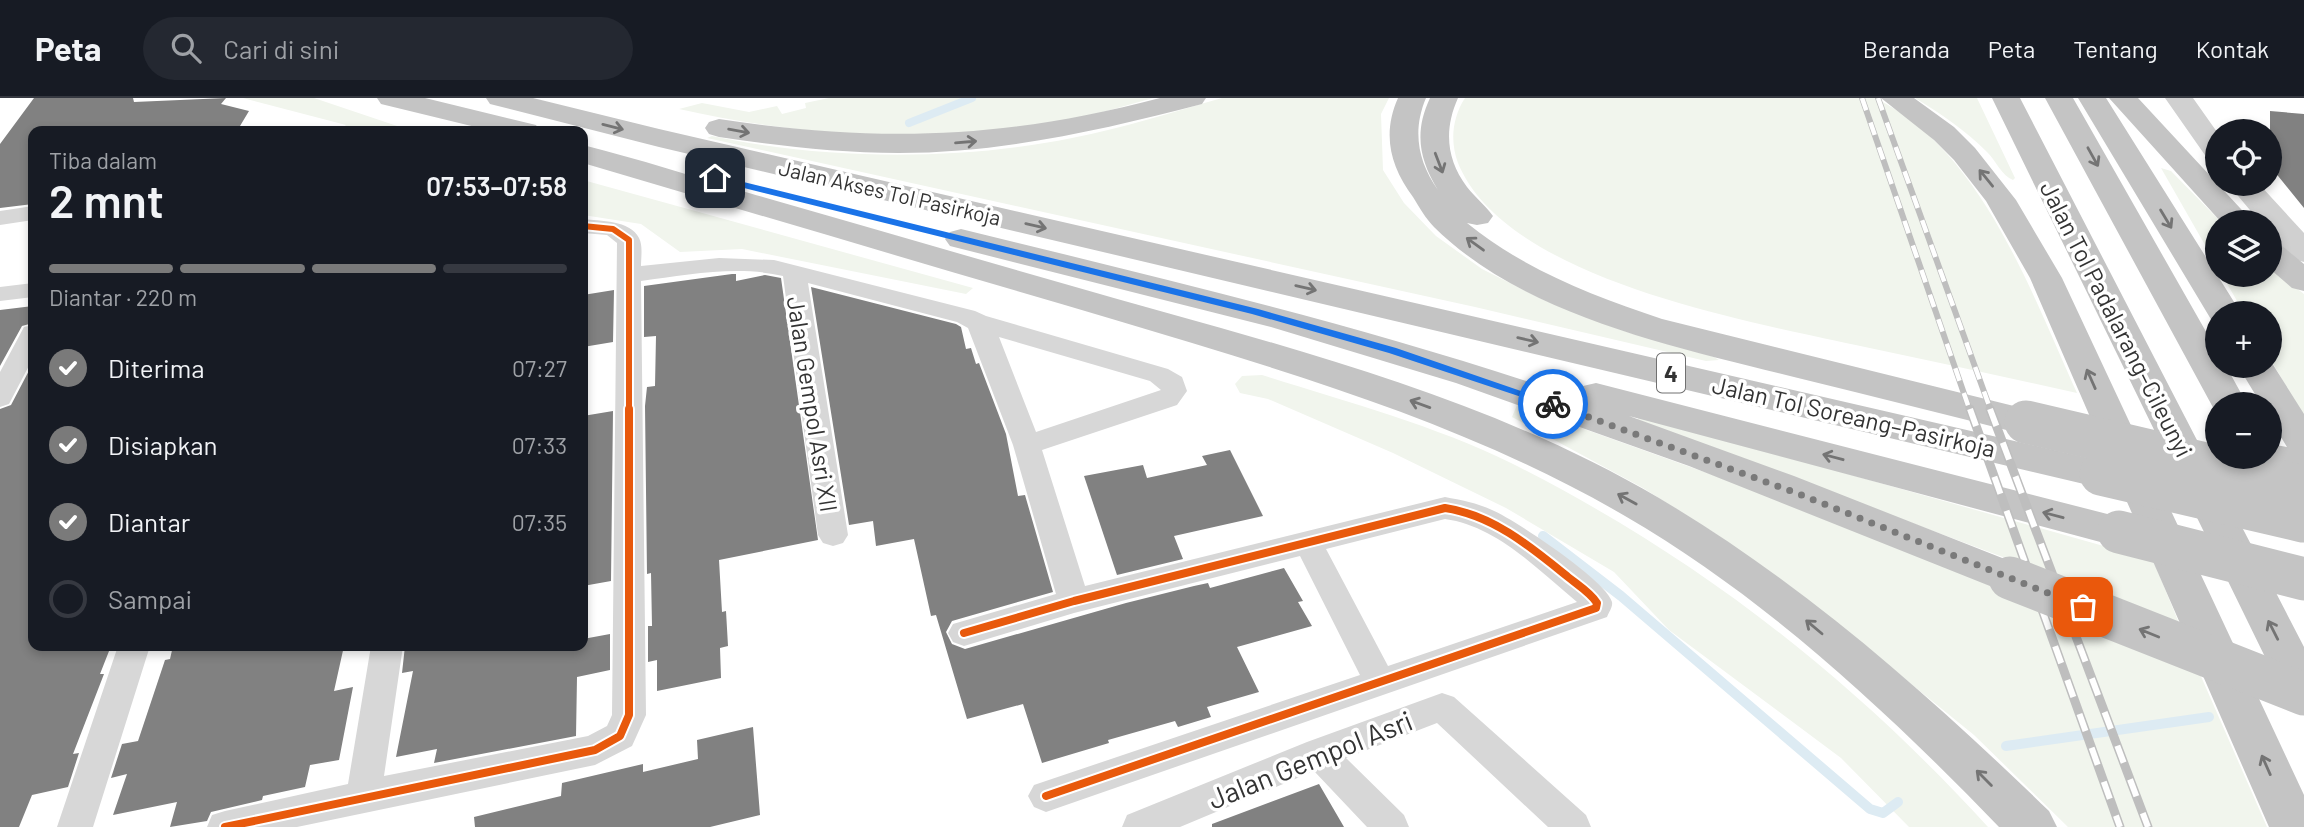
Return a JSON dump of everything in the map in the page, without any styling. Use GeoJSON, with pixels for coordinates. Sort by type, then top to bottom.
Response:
{"type":"FeatureCollection","features":[{"type":"Feature","properties":{"kind":"highway"},"geometry":{"type":"LineString","coordinates":[[390,98],[486,126]]}},
{"type":"Feature","properties":{"kind":"highway"},"geometry":{"type":"LineString","coordinates":[[390,98],[505,126]]}},
{"type":"Feature","properties":{"kind":"highway","name":"Jalan Akses Tol Pasirkoja"},"geometry":{"type":"LineString","coordinates":[[500,98],[1230,288]]}},
{"type":"Feature","properties":{"kind":"highway"},"geometry":{"type":"LineString","coordinates":[[576,98],[774,137],[891,146],[960,143],[1053,132],[1122,118],[1192,98]]}},
{"type":"Feature","properties":{"kind":"highway"},"geometry":{"type":"LineString","coordinates":[[1412,98],[1402,125],[1403,145],[1408,165],[1435,210],[1461,234],[1518,272],[1591,306],[1689,338],[2024,410],[2205,442]]}},
{"type":"Feature","properties":{"kind":"highway"},"geometry":{"type":"LineString","coordinates":[[1444,98],[1434,117],[1432,136],[1436,159],[1447,181],[1466,206],[1490,228],[1556,269],[1602,289],[1697,320],[2024,410],[2304,517]]}},
{"type":"Feature","properties":{"kind":"highway"},"geometry":{"type":"LineString","coordinates":[[1895,98],[1936,125],[1956,143],[1996,190],[2017,223],[2046,278],[2294,827]]}},
{"type":"Feature","properties":{"kind":"highway","name":"Jalan Tol Padalarang–Cileunyi"},"geometry":{"type":"LineString","coordinates":[[2006,98],[2304,692]]}},
{"type":"Feature","properties":{"kind":"highway"},"geometry":{"type":"LineString","coordinates":[[2059,98],[2222,392]]}},
{"type":"Feature","properties":{"kind":"highway"},"geometry":{"type":"LineString","coordinates":[[2092,98],[2217,301]]}},
{"type":"Feature","properties":{"kind":"highway"},"geometry":{"type":"LineString","coordinates":[[2123,98],[2227,210]]}},
{"type":"Feature","properties":{"kind":"highway","name":"Jalan Akses Tol Pasirkoja"},"geometry":{"type":"LineString","coordinates":[[588,146],[1230,288]]}},
{"type":"Feature","properties":{"kind":"highway"},"geometry":{"type":"LineString","coordinates":[[588,156],[1325,371],[1448,414],[1515,442],[1577,471],[1643,508],[1718,556],[1803,618],[1886,687],[1966,760],[2032,827]]}},
{"type":"Feature","properties":{"kind":"highway"},"geometry":{"type":"LineString","coordinates":[[2282,262],[2304,281]]}},
{"type":"Feature","properties":{"kind":"highway"},"geometry":{"type":"LineString","coordinates":[[1230,288],[1532,379],[2304,579]]}},
{"type":"Feature","properties":{"kind":"highway","name":"Jalan Tol Soreang–Pasirkoja"},"geometry":{"type":"LineString","coordinates":[[1230,288],[2304,517]]}},
{"type":"Feature","properties":{"kind":"highway","name":"4"},"geometry":{"type":"LineString","coordinates":[[1230,288],[1379,346],[1568,409],[1787,489],[2304,692]]}},
{"type":"Feature","properties":{"kind":"highway"},"geometry":{"type":"LineString","coordinates":[[2263,378],[2304,444]]}},
{"type":"Feature","properties":{"kind":"highway"},"geometry":{"type":"LineString","coordinates":[[2282,460],[2304,465]]}},
{"type":"Feature","properties":{"kind":"highway"},"geometry":{"type":"LineString","coordinates":[[2267,469],[2304,517]]}},
{"type":"Feature","properties":{"kind":"street"},"geometry":{"type":"LineString","coordinates":[[2179,98],[2205,135]]}},
{"type":"Feature","properties":{"kind":"street"},"geometry":{"type":"LineString","coordinates":[[2254,196],[2304,252]]}},
{"type":"Feature","properties":{"kind":"street"},"geometry":{"type":"LineString","coordinates":[[0,218],[28,214]]}},
{"type":"Feature","properties":{"kind":"street"},"geometry":{"type":"LineString","coordinates":[[225,827],[595,750],[620,736],[629,715],[629,240],[614,229],[588,226]]}},
{"type":"Feature","properties":{"kind":"street"},"geometry":{"type":"LineString","coordinates":[[628,275],[728,263],[794,272],[966,316],[977,322],[1159,375],[1173,383],[1174,391],[1168,399],[1027,445]]}},
{"type":"Feature","properties":{"kind":"street","name":"Jalan Gempol Asri XII"},"geometry":{"type":"LineString","coordinates":[[794,272],[833,536]]}},
{"type":"Feature","properties":{"kind":"street"},"geometry":{"type":"LineString","coordinates":[[0,294],[28,291]]}},
{"type":"Feature","properties":{"kind":"street"},"geometry":{"type":"LineString","coordinates":[[977,322],[985,332],[1027,445],[1074,601]]}},
{"type":"Feature","properties":{"kind":"street"},"geometry":{"type":"LineString","coordinates":[[0,398],[28,343]]}},
{"type":"Feature","properties":{"kind":"street"},"geometry":{"type":"LineString","coordinates":[[964,633],[1074,601],[1309,544],[1426,511],[1461,508],[1491,520],[1597,603],[1595,608],[1046,796]]}},
{"type":"Feature","properties":{"kind":"street"},"geometry":{"type":"LineString","coordinates":[[1309,544],[1379,681]]}},
{"type":"Feature","properties":{"kind":"street"},"geometry":{"type":"LineString","coordinates":[[75,827],[132,651]]}},
{"type":"Feature","properties":{"kind":"street"},"geometry":{"type":"LineString","coordinates":[[364,796],[386,651]]}},
{"type":"Feature","properties":{"kind":"street","name":"Jalan Gempol Asri"},"geometry":{"type":"LineString","coordinates":[[1140,827],[1319,753],[1442,707],[1573,827]]}},
{"type":"Feature","properties":{"kind":"street"},"geometry":{"type":"LineString","coordinates":[[1319,753],[1391,827]]}},
{"type":"Feature","properties":{"kind":"shaded area"},"geometry":{"type":"Polygon","coordinates":[[[243,98],[314,98],[397,126],[346,125],[243,98]]]}},
{"type":"Feature","properties":{"kind":"shaded area"},"geometry":{"type":"Polygon","coordinates":[[[829,98],[1153,98],[1075,119],[1026,128],[926,136],[777,127],[679,109],[702,103],[749,112],[777,106],[782,114],[806,108],[805,103],[829,98]]]}},
{"type":"Feature","properties":{"kind":"shaded area"},"geometry":{"type":"Polygon","coordinates":[[[1222,98],[1389,98],[1381,114],[1383,170],[1404,203],[1436,236],[1482,269],[1546,301],[1627,332],[1719,360],[1706,361],[1475,307],[707,138],[712,136],[800,150],[846,153],[892,155],[984,151],[1091,134],[1222,98]]]}},
{"type":"Feature","properties":{"kind":"shaded area"},"geometry":{"type":"Polygon","coordinates":[[[1465,98],[1875,98],[1912,121],[1945,151],[1973,187],[2021,269],[2077,393],[1700,309],[1638,290],[1578,266],[1526,238],[1485,204],[1458,163],[1454,147],[1455,122],[1465,98]]]}},
{"type":"Feature","properties":{"kind":"shaded area"},"geometry":{"type":"Polygon","coordinates":[[[1915,98],[1977,98],[2015,178],[2013,180],[2006,175],[1987,152],[1961,129],[1915,98]]]}},
{"type":"Feature","properties":{"kind":"shaded area"},"geometry":{"type":"Polygon","coordinates":[[[2161,168],[2171,171],[2209,210],[2205,210],[2205,245],[2161,168]]]}},
{"type":"Feature","properties":{"kind":"shaded area"},"geometry":{"type":"Polygon","coordinates":[[[588,181],[973,288],[966,294],[742,249],[680,252],[641,224],[588,216],[588,181]]]}},
{"type":"Feature","properties":{"kind":"shaded area"},"geometry":{"type":"Polygon","coordinates":[[[2282,277],[2304,294],[2304,418],[2281,378],[2282,301],[2237,301],[2229,287],[2282,287],[2282,277]]]}},
{"type":"Feature","properties":{"kind":"shaded area"},"geometry":{"type":"Polygon","coordinates":[[[1262,375],[1388,414],[1482,449],[1579,499],[1644,538],[1707,579],[1825,670],[1881,719],[1988,827],[1909,827],[1841,758],[1669,630],[1614,572],[1506,508],[1393,453],[1268,399],[1240,393],[1235,384],[1242,376],[1262,375]]]}},
{"type":"Feature","properties":{"kind":"shaded area"},"geometry":{"type":"Polygon","coordinates":[[[1517,405],[1735,483],[2196,665],[2267,827],[2068,827],[1974,735],[1794,589],[1713,532],[1643,488],[1512,417],[1517,405]]]}},
{"type":"Feature","properties":{"kind":"shaded area"},"geometry":{"type":"Polygon","coordinates":[[[1639,417],[2153,560],[2179,623],[1637,420],[1639,417]]]}},
{"type":"Feature","properties":{"kind":"building"},"geometry":{"type":"Polygon","coordinates":[[[34,98],[133,98],[134,102],[226,98],[221,104],[249,111],[240,126],[28,126],[28,205],[0,208],[0,144],[34,98]]]}},
{"type":"Feature","properties":{"kind":"building"},"geometry":{"type":"Polygon","coordinates":[[[2270,111],[2304,114],[2304,208],[2282,181],[2282,119],[2270,119],[2270,111]]]}},
{"type":"Feature","properties":{"kind":"building"},"geometry":{"type":"Polygon","coordinates":[[[736,274],[736,281],[765,275],[781,278],[818,540],[719,560],[722,612],[726,611],[728,646],[720,648],[721,678],[657,691],[657,660],[648,662],[648,626],[652,626],[651,573],[647,574],[645,406],[647,387],[655,386],[656,336],[644,337],[644,286],[736,274]]]}},
{"type":"Feature","properties":{"kind":"building"},"geometry":{"type":"Polygon","coordinates":[[[811,287],[956,324],[961,327],[966,349],[971,348],[976,364],[979,363],[1006,434],[1018,496],[1025,495],[1053,592],[952,621],[946,632],[952,644],[965,649],[1126,603],[1208,583],[1210,588],[1284,568],[1303,601],[1298,602],[1312,626],[1237,647],[1259,692],[1207,707],[1211,717],[1178,727],[1175,721],[1042,763],[1023,704],[967,719],[936,615],[931,616],[914,539],[876,546],[873,521],[849,525],[811,287]]]}},
{"type":"Feature","properties":{"kind":"building"},"geometry":{"type":"Polygon","coordinates":[[[614,290],[613,342],[588,346],[588,294],[614,290]]]}},
{"type":"Feature","properties":{"kind":"building"},"geometry":{"type":"Polygon","coordinates":[[[28,307],[28,324],[22,326],[0,366],[0,310],[28,307]]]}},
{"type":"Feature","properties":{"kind":"building"},"geometry":{"type":"Polygon","coordinates":[[[28,373],[28,651],[109,651],[100,674],[104,674],[73,754],[79,753],[68,787],[32,795],[19,827],[0,827],[0,409],[11,405],[28,373]]]}},
{"type":"Feature","properties":{"kind":"building"},"geometry":{"type":"Polygon","coordinates":[[[613,411],[611,581],[588,585],[588,415],[613,411]]]}},
{"type":"Feature","properties":{"kind":"building"},"geometry":{"type":"Polygon","coordinates":[[[1230,450],[1263,516],[1174,536],[1183,559],[1117,575],[1084,476],[1143,465],[1147,478],[1207,465],[1202,456],[1230,450]]]}},
{"type":"Feature","properties":{"kind":"building"},"geometry":{"type":"Polygon","coordinates":[[[610,634],[610,670],[577,677],[576,736],[434,763],[437,749],[396,757],[413,671],[402,673],[404,651],[588,651],[588,638],[610,634]]]}},
{"type":"Feature","properties":{"kind":"building"},"geometry":{"type":"Polygon","coordinates":[[[172,651],[343,651],[334,691],[353,687],[339,760],[310,765],[305,787],[211,812],[207,821],[170,827],[177,802],[113,815],[127,774],[111,778],[122,744],[138,741],[165,660],[170,659],[172,651]]]}},
{"type":"Feature","properties":{"kind":"building"},"geometry":{"type":"Polygon","coordinates":[[[753,727],[760,815],[710,827],[475,827],[474,817],[561,796],[562,783],[643,764],[643,772],[698,759],[697,740],[753,727]]]}},
{"type":"Feature","properties":{"kind":"building"},"geometry":{"type":"Polygon","coordinates":[[[1319,784],[1344,827],[1212,827],[1212,824],[1319,784]]]}},
{"type":"Feature","properties":{"kind":"waterway"},"geometry":{"type":"LineString","coordinates":[[909,123],[972,98]]}},
{"type":"Feature","properties":{"kind":"waterway"},"geometry":{"type":"LineString","coordinates":[[1543,536],[1621,596],[1870,809],[1883,813],[1898,802]]}},
{"type":"Feature","properties":{"kind":"waterway"},"geometry":{"type":"LineString","coordinates":[[2006,746],[2209,717]]}},
{"type":"Feature","properties":{"kind":"railway"},"geometry":{"type":"LineString","coordinates":[[1862,98],[1970,411]]}},
{"type":"Feature","properties":{"kind":"railway"},"geometry":{"type":"LineString","coordinates":[[1878,98],[1991,411]]}},
{"type":"Feature","properties":{"kind":"railway"},"geometry":{"type":"LineString","coordinates":[[1970,409],[2120,827]]}},
{"type":"Feature","properties":{"kind":"railway"},"geometry":{"type":"LineString","coordinates":[[1990,409],[2148,827]]}},
{"type":"Feature","properties":{"kind":"cycle path"},"geometry":{"type":"LineString","coordinates":[[225,827],[595,750],[620,736],[629,715],[629,240],[613,229],[588,226]]}},
{"type":"Feature","properties":{"kind":"cycle path"},"geometry":{"type":"LineString","coordinates":[[964,633],[1074,601],[1445,508],[1483,518],[1503,529],[1543,557],[1597,603],[1596,608],[1046,796]]}},
{"type":"Feature","properties":{"kind":"way so far"},"geometry":{"type":"LineString","coordinates":[[1553,404],[1799,494],[2083,607]]}},
{"type":"Feature","properties":{"kind":"route"},"geometry":{"type":"LineString","coordinates":[[715,178],[1255,311],[1392,351],[1553,404]]}}]}
